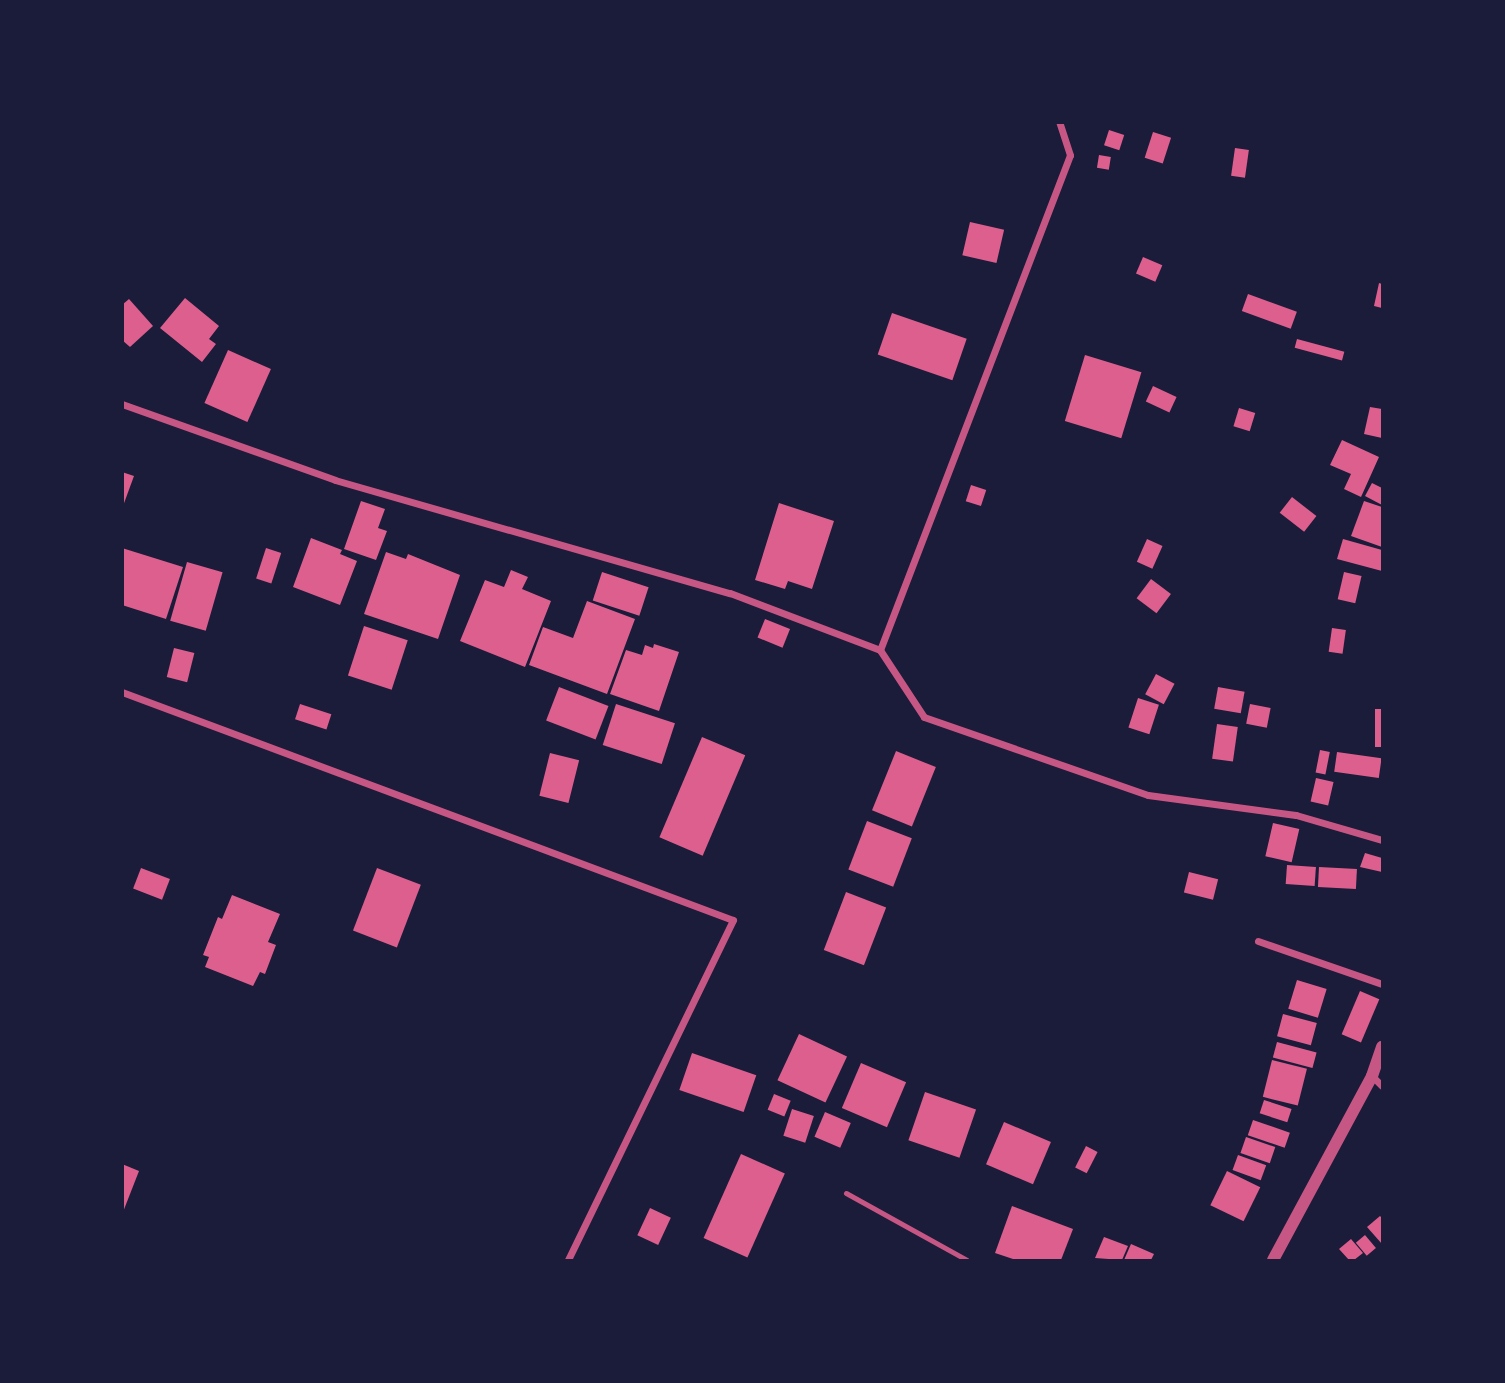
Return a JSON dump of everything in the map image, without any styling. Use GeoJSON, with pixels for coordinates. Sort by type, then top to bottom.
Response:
{"type":"FeatureCollection","features":[{"type":"Feature","properties":{"kind":"street"},"geometry":{"type":"LineString","coordinates":[[880,650],[1070,155],[1059,122]]}},
{"type":"Feature","properties":{"kind":"street"},"geometry":{"type":"LineString","coordinates":[[122,404],[335,480],[730,593],[880,650],[924,717],[1147,794],[1296,815],[1382,840]]}},
{"type":"Feature","properties":{"kind":"street"},"geometry":{"type":"LineString","coordinates":[[122,692],[733,920],[568,1261]]}},
{"type":"Feature","properties":{"kind":"street"},"geometry":{"type":"LineString","coordinates":[[1258,941],[1382,984]]}},
{"type":"Feature","properties":{"kind":"street"},"geometry":{"type":"LineString","coordinates":[[1273,1261],[1372,1076],[1382,1047]]}},
{"type":"Feature","properties":{"kind":"street"},"geometry":{"type":"LineString","coordinates":[[1372,1076],[1382,1086]]}},
{"type":"Feature","properties":{"kind":"lane"},"geometry":{"type":"LineString","coordinates":[[846,1193],[967,1261]]}},
{"type":"Feature","properties":{"kind":"building"},"geometry":{"type":"Polygon","coordinates":[[[1109,130],[1124,135],[1119,150],[1104,145],[1109,130]]]}},
{"type":"Feature","properties":{"kind":"building"},"geometry":{"type":"Polygon","coordinates":[[[1153,132],[1171,138],[1163,164],[1145,158],[1153,132]]]}},
{"type":"Feature","properties":{"kind":"building"},"geometry":{"type":"Polygon","coordinates":[[[1235,148],[1249,150],[1245,178],[1231,176],[1235,148]]]}},
{"type":"Feature","properties":{"kind":"building"},"geometry":{"type":"Polygon","coordinates":[[[1099,155],[1111,157],[1109,170],[1097,168],[1099,155]]]}},
{"type":"Feature","properties":{"kind":"building"},"geometry":{"type":"Polygon","coordinates":[[[970,222],[1004,230],[996,263],[962,255],[970,222]]]}},
{"type":"Feature","properties":{"kind":"building"},"geometry":{"type":"Polygon","coordinates":[[[1143,257],[1162,265],[1155,282],[1136,274],[1143,257]]]}},
{"type":"Feature","properties":{"kind":"building"},"geometry":{"type":"Polygon","coordinates":[[[1379,283],[1382,284],[1382,308],[1374,306],[1379,283]]]}},
{"type":"Feature","properties":{"kind":"building"},"geometry":{"type":"Polygon","coordinates":[[[1248,294],[1297,312],[1291,329],[1242,311],[1248,294]]]}},
{"type":"Feature","properties":{"kind":"building"},"geometry":{"type":"Polygon","coordinates":[[[185,298],[219,326],[209,339],[216,344],[202,362],[160,328],[185,298]]]}},
{"type":"Feature","properties":{"kind":"building"},"geometry":{"type":"Polygon","coordinates":[[[129,299],[153,326],[130,347],[122,340],[122,305],[129,299]]]}},
{"type":"Feature","properties":{"kind":"building"},"geometry":{"type":"Polygon","coordinates":[[[892,313],[967,339],[952,380],[878,355],[892,313]]]}},
{"type":"Feature","properties":{"kind":"building"},"geometry":{"type":"Polygon","coordinates":[[[1297,339],[1344,352],[1342,360],[1295,348],[1297,339]]]}},
{"type":"Feature","properties":{"kind":"building"},"geometry":{"type":"Polygon","coordinates":[[[228,350],[271,369],[247,422],[204,403],[228,350]]]}},
{"type":"Feature","properties":{"kind":"building"},"geometry":{"type":"Polygon","coordinates":[[[1085,355],[1141,372],[1121,438],[1065,421],[1085,355]]]}},
{"type":"Feature","properties":{"kind":"building"},"geometry":{"type":"Polygon","coordinates":[[[1153,386],[1177,397],[1169,412],[1146,401],[1153,386]]]}},
{"type":"Feature","properties":{"kind":"building"},"geometry":{"type":"Polygon","coordinates":[[[1370,407],[1382,409],[1382,438],[1364,434],[1370,407]]]}},
{"type":"Feature","properties":{"kind":"building"},"geometry":{"type":"Polygon","coordinates":[[[1239,408],[1255,413],[1250,431],[1233,426],[1239,408]]]}},
{"type":"Feature","properties":{"kind":"building"},"geometry":{"type":"Polygon","coordinates":[[[1342,440],[1379,457],[1361,497],[1344,489],[1351,474],[1330,465],[1342,440]]]}},
{"type":"Feature","properties":{"kind":"building"},"geometry":{"type":"Polygon","coordinates":[[[122,472],[134,476],[123,506],[122,506],[122,472]]]}},
{"type":"Feature","properties":{"kind":"building"},"geometry":{"type":"Polygon","coordinates":[[[1372,483],[1382,488],[1382,505],[1365,496],[1372,483]]]}},
{"type":"Feature","properties":{"kind":"building"},"geometry":{"type":"Polygon","coordinates":[[[971,485],[986,490],[981,506],[966,501],[971,485]]]}},
{"type":"Feature","properties":{"kind":"building"},"geometry":{"type":"Polygon","coordinates":[[[1292,497],[1316,516],[1304,532],[1280,513],[1292,497]]]}},
{"type":"Feature","properties":{"kind":"building"},"geometry":{"type":"Polygon","coordinates":[[[361,501],[385,509],[378,528],[387,531],[376,560],[344,549],[361,501]]]}},
{"type":"Feature","properties":{"kind":"building"},"geometry":{"type":"Polygon","coordinates":[[[1364,501],[1382,507],[1382,547],[1351,536],[1364,501]]]}},
{"type":"Feature","properties":{"kind":"building"},"geometry":{"type":"Polygon","coordinates":[[[779,503],[834,521],[812,589],[788,581],[785,589],[755,580],[779,503]]]}},
{"type":"Feature","properties":{"kind":"building"},"geometry":{"type":"Polygon","coordinates":[[[311,538],[342,550],[340,554],[357,561],[340,605],[293,587],[311,538]]]}},
{"type":"Feature","properties":{"kind":"building"},"geometry":{"type":"Polygon","coordinates":[[[1147,539],[1163,546],[1152,569],[1137,562],[1147,539]]]}},
{"type":"Feature","properties":{"kind":"building"},"geometry":{"type":"Polygon","coordinates":[[[1343,539],[1382,550],[1382,571],[1337,559],[1343,539]]]}},
{"type":"Feature","properties":{"kind":"building"},"geometry":{"type":"Polygon","coordinates":[[[122,548],[183,567],[166,619],[122,605],[122,548]]]}},
{"type":"Feature","properties":{"kind":"building"},"geometry":{"type":"Polygon","coordinates":[[[266,548],[281,553],[271,583],[256,578],[266,548]]]}},
{"type":"Feature","properties":{"kind":"building"},"geometry":{"type":"Polygon","coordinates":[[[386,552],[406,559],[408,554],[460,575],[438,639],[364,614],[386,552]]]}},
{"type":"Feature","properties":{"kind":"building"},"geometry":{"type":"Polygon","coordinates":[[[187,562],[223,572],[206,631],[170,621],[187,562]]]}},
{"type":"Feature","properties":{"kind":"building"},"geometry":{"type":"Polygon","coordinates":[[[511,570],[528,577],[522,589],[551,601],[525,667],[460,641],[485,580],[504,587],[511,570]]]}},
{"type":"Feature","properties":{"kind":"building"},"geometry":{"type":"Polygon","coordinates":[[[602,572],[649,587],[639,616],[593,601],[602,572]]]}},
{"type":"Feature","properties":{"kind":"building"},"geometry":{"type":"Polygon","coordinates":[[[1344,572],[1362,576],[1355,603],[1338,599],[1344,572]]]}},
{"type":"Feature","properties":{"kind":"building"},"geometry":{"type":"Polygon","coordinates":[[[1151,579],[1171,594],[1157,613],[1137,598],[1151,579]]]}},
{"type":"Feature","properties":{"kind":"building"},"geometry":{"type":"Polygon","coordinates":[[[587,601],[635,619],[607,694],[529,665],[543,627],[573,638],[587,601]]]}},
{"type":"Feature","properties":{"kind":"building"},"geometry":{"type":"Polygon","coordinates":[[[765,619],[790,629],[783,648],[758,638],[765,619]]]}},
{"type":"Feature","properties":{"kind":"building"},"geometry":{"type":"Polygon","coordinates":[[[364,626],[408,640],[392,690],[348,675],[364,626]]]}},
{"type":"Feature","properties":{"kind":"building"},"geometry":{"type":"Polygon","coordinates":[[[1332,628],[1346,630],[1343,654],[1329,652],[1332,628]]]}},
{"type":"Feature","properties":{"kind":"building"},"geometry":{"type":"Polygon","coordinates":[[[654,644],[679,652],[659,711],[610,694],[626,650],[642,655],[645,645],[653,648],[654,644]]]}},
{"type":"Feature","properties":{"kind":"building"},"geometry":{"type":"Polygon","coordinates":[[[174,648],[194,653],[187,682],[167,677],[174,648]]]}},
{"type":"Feature","properties":{"kind":"building"},"geometry":{"type":"Polygon","coordinates":[[[1156,674],[1175,684],[1164,704],[1145,694],[1156,674]]]}},
{"type":"Feature","properties":{"kind":"building"},"geometry":{"type":"Polygon","coordinates":[[[559,687],[608,706],[596,740],[546,721],[559,687]]]}},
{"type":"Feature","properties":{"kind":"building"},"geometry":{"type":"Polygon","coordinates":[[[1218,687],[1245,692],[1241,713],[1214,709],[1218,687]]]}},
{"type":"Feature","properties":{"kind":"building"},"geometry":{"type":"Polygon","coordinates":[[[1138,698],[1159,705],[1149,734],[1128,727],[1138,698]]]}},
{"type":"Feature","properties":{"kind":"building"},"geometry":{"type":"Polygon","coordinates":[[[300,704],[331,714],[326,729],[295,719],[300,704]]]}},
{"type":"Feature","properties":{"kind":"building"},"geometry":{"type":"Polygon","coordinates":[[[616,704],[675,723],[662,764],[603,745],[616,704]]]}},
{"type":"Feature","properties":{"kind":"building"},"geometry":{"type":"Polygon","coordinates":[[[1250,704],[1271,708],[1267,728],[1246,724],[1250,704]]]}},
{"type":"Feature","properties":{"kind":"building"},"geometry":{"type":"Polygon","coordinates":[[[1375,709],[1382,709],[1382,747],[1375,747],[1375,709]]]}},
{"type":"Feature","properties":{"kind":"building"},"geometry":{"type":"Polygon","coordinates":[[[1217,724],[1238,727],[1233,762],[1212,759],[1217,724]]]}},
{"type":"Feature","properties":{"kind":"building"},"geometry":{"type":"Polygon","coordinates":[[[702,737],[745,755],[703,856],[659,837],[702,737]]]}},
{"type":"Feature","properties":{"kind":"building"},"geometry":{"type":"Polygon","coordinates":[[[1320,750],[1330,752],[1325,774],[1316,773],[1320,750]]]}},
{"type":"Feature","properties":{"kind":"building"},"geometry":{"type":"Polygon","coordinates":[[[896,751],[936,767],[912,826],[872,810],[896,751]]]}},
{"type":"Feature","properties":{"kind":"building"},"geometry":{"type":"Polygon","coordinates":[[[1337,752],[1382,758],[1379,778],[1334,772],[1337,752]]]}},
{"type":"Feature","properties":{"kind":"building"},"geometry":{"type":"Polygon","coordinates":[[[550,753],[579,760],[568,803],[539,796],[550,753]]]}},
{"type":"Feature","properties":{"kind":"building"},"geometry":{"type":"Polygon","coordinates":[[[1316,778],[1334,782],[1328,805],[1311,801],[1316,778]]]}},
{"type":"Feature","properties":{"kind":"building"},"geometry":{"type":"Polygon","coordinates":[[[867,821],[912,838],[893,887],[848,870],[867,821]]]}},
{"type":"Feature","properties":{"kind":"building"},"geometry":{"type":"Polygon","coordinates":[[[1273,823],[1299,829],[1292,862],[1265,856],[1273,823]]]}},
{"type":"Feature","properties":{"kind":"building"},"geometry":{"type":"Polygon","coordinates":[[[1365,853],[1382,858],[1382,872],[1360,867],[1365,853]]]}},
{"type":"Feature","properties":{"kind":"building"},"geometry":{"type":"Polygon","coordinates":[[[1287,865],[1316,867],[1315,886],[1286,884],[1287,865]]]}},
{"type":"Feature","properties":{"kind":"building"},"geometry":{"type":"Polygon","coordinates":[[[1319,867],[1357,869],[1356,889],[1318,887],[1319,867]]]}},
{"type":"Feature","properties":{"kind":"building"},"geometry":{"type":"Polygon","coordinates":[[[141,868],[170,879],[162,900],[133,889],[141,868]]]}},
{"type":"Feature","properties":{"kind":"building"},"geometry":{"type":"Polygon","coordinates":[[[377,868],[421,885],[397,947],[353,931],[377,868]]]}},
{"type":"Feature","properties":{"kind":"building"},"geometry":{"type":"Polygon","coordinates":[[[1189,872],[1218,879],[1213,900],[1184,892],[1189,872]]]}},
{"type":"Feature","properties":{"kind":"building"},"geometry":{"type":"Polygon","coordinates":[[[846,892],[886,907],[864,965],[824,950],[846,892]]]}},
{"type":"Feature","properties":{"kind":"building"},"geometry":{"type":"Polygon","coordinates":[[[232,895],[280,914],[268,942],[276,945],[265,974],[260,972],[253,986],[205,967],[209,957],[203,955],[218,917],[222,919],[232,895]]]}},
{"type":"Feature","properties":{"kind":"building"},"geometry":{"type":"Polygon","coordinates":[[[1297,980],[1327,989],[1318,1018],[1288,1009],[1297,980]]]}},
{"type":"Feature","properties":{"kind":"building"},"geometry":{"type":"Polygon","coordinates":[[[1360,991],[1379,999],[1361,1042],[1342,1034],[1360,991]]]}},
{"type":"Feature","properties":{"kind":"building"},"geometry":{"type":"Polygon","coordinates":[[[1283,1014],[1317,1023],[1311,1045],[1277,1036],[1283,1014]]]}},
{"type":"Feature","properties":{"kind":"building"},"geometry":{"type":"Polygon","coordinates":[[[799,1034],[847,1056],[825,1103],[777,1080],[799,1034]]]}},
{"type":"Feature","properties":{"kind":"building"},"geometry":{"type":"Polygon","coordinates":[[[1277,1042],[1317,1053],[1312,1068],[1273,1057],[1277,1042]]]}},
{"type":"Feature","properties":{"kind":"building"},"geometry":{"type":"Polygon","coordinates":[[[692,1053],[756,1075],[744,1112],[679,1090],[692,1053]]]}},
{"type":"Feature","properties":{"kind":"building"},"geometry":{"type":"Polygon","coordinates":[[[1272,1060],[1307,1069],[1298,1106],[1263,1097],[1272,1060]]]}},
{"type":"Feature","properties":{"kind":"building"},"geometry":{"type":"Polygon","coordinates":[[[861,1063],[906,1082],[887,1127],[842,1108],[861,1063]]]}},
{"type":"Feature","properties":{"kind":"building"},"geometry":{"type":"Polygon","coordinates":[[[925,1092],[976,1110],[959,1158],[908,1140],[925,1092]]]}},
{"type":"Feature","properties":{"kind":"building"},"geometry":{"type":"Polygon","coordinates":[[[774,1094],[791,1101],[784,1117],[768,1110],[774,1094]]]}},
{"type":"Feature","properties":{"kind":"building"},"geometry":{"type":"Polygon","coordinates":[[[1264,1100],[1292,1109],[1287,1122],[1260,1113],[1264,1100]]]}},
{"type":"Feature","properties":{"kind":"building"},"geometry":{"type":"Polygon","coordinates":[[[792,1109],[814,1116],[805,1143],[783,1136],[792,1109]]]}},
{"type":"Feature","properties":{"kind":"building"},"geometry":{"type":"Polygon","coordinates":[[[825,1112],[851,1123],[840,1148],[814,1137],[825,1112]]]}},
{"type":"Feature","properties":{"kind":"building"},"geometry":{"type":"Polygon","coordinates":[[[1253,1120],[1290,1133],[1285,1148],[1248,1135],[1253,1120]]]}},
{"type":"Feature","properties":{"kind":"building"},"geometry":{"type":"Polygon","coordinates":[[[1004,1122],[1051,1142],[1033,1184],[986,1164],[1004,1122]]]}},
{"type":"Feature","properties":{"kind":"building"},"geometry":{"type":"Polygon","coordinates":[[[1246,1137],[1275,1147],[1270,1163],[1240,1153],[1246,1137]]]}},
{"type":"Feature","properties":{"kind":"building"},"geometry":{"type":"Polygon","coordinates":[[[1086,1146],[1098,1152],[1087,1173],[1075,1167],[1086,1146]]]}},
{"type":"Feature","properties":{"kind":"building"},"geometry":{"type":"Polygon","coordinates":[[[741,1154],[785,1174],[747,1258],[704,1238],[741,1154]]]}},
{"type":"Feature","properties":{"kind":"building"},"geometry":{"type":"Polygon","coordinates":[[[1238,1155],[1266,1165],[1261,1180],[1233,1170],[1238,1155]]]}},
{"type":"Feature","properties":{"kind":"building"},"geometry":{"type":"Polygon","coordinates":[[[122,1164],[139,1171],[123,1212],[122,1212],[122,1164]]]}},
{"type":"Feature","properties":{"kind":"building"},"geometry":{"type":"Polygon","coordinates":[[[1227,1171],[1260,1187],[1244,1221],[1210,1205],[1227,1171]]]}},
{"type":"Feature","properties":{"kind":"building"},"geometry":{"type":"Polygon","coordinates":[[[1012,1206],[1073,1229],[1061,1260],[1016,1260],[995,1253],[1012,1206]]]}},
{"type":"Feature","properties":{"kind":"building"},"geometry":{"type":"Polygon","coordinates":[[[650,1208],[671,1218],[658,1245],[637,1235],[650,1208]]]}},
{"type":"Feature","properties":{"kind":"building"},"geometry":{"type":"Polygon","coordinates":[[[1380,1216],[1382,1218],[1382,1244],[1367,1227],[1380,1216]]]}},
{"type":"Feature","properties":{"kind":"building"},"geometry":{"type":"Polygon","coordinates":[[[1365,1235],[1376,1248],[1367,1256],[1356,1243],[1365,1235]]]}},
{"type":"Feature","properties":{"kind":"building"},"geometry":{"type":"Polygon","coordinates":[[[1104,1237],[1128,1246],[1122,1260],[1095,1258],[1104,1237]]]}},
{"type":"Feature","properties":{"kind":"building"},"geometry":{"type":"Polygon","coordinates":[[[1351,1239],[1363,1253],[1354,1260],[1349,1260],[1339,1249],[1351,1239]]]}},
{"type":"Feature","properties":{"kind":"building"},"geometry":{"type":"Polygon","coordinates":[[[1131,1244],[1154,1254],[1151,1260],[1124,1260],[1131,1244]]]}}]}
